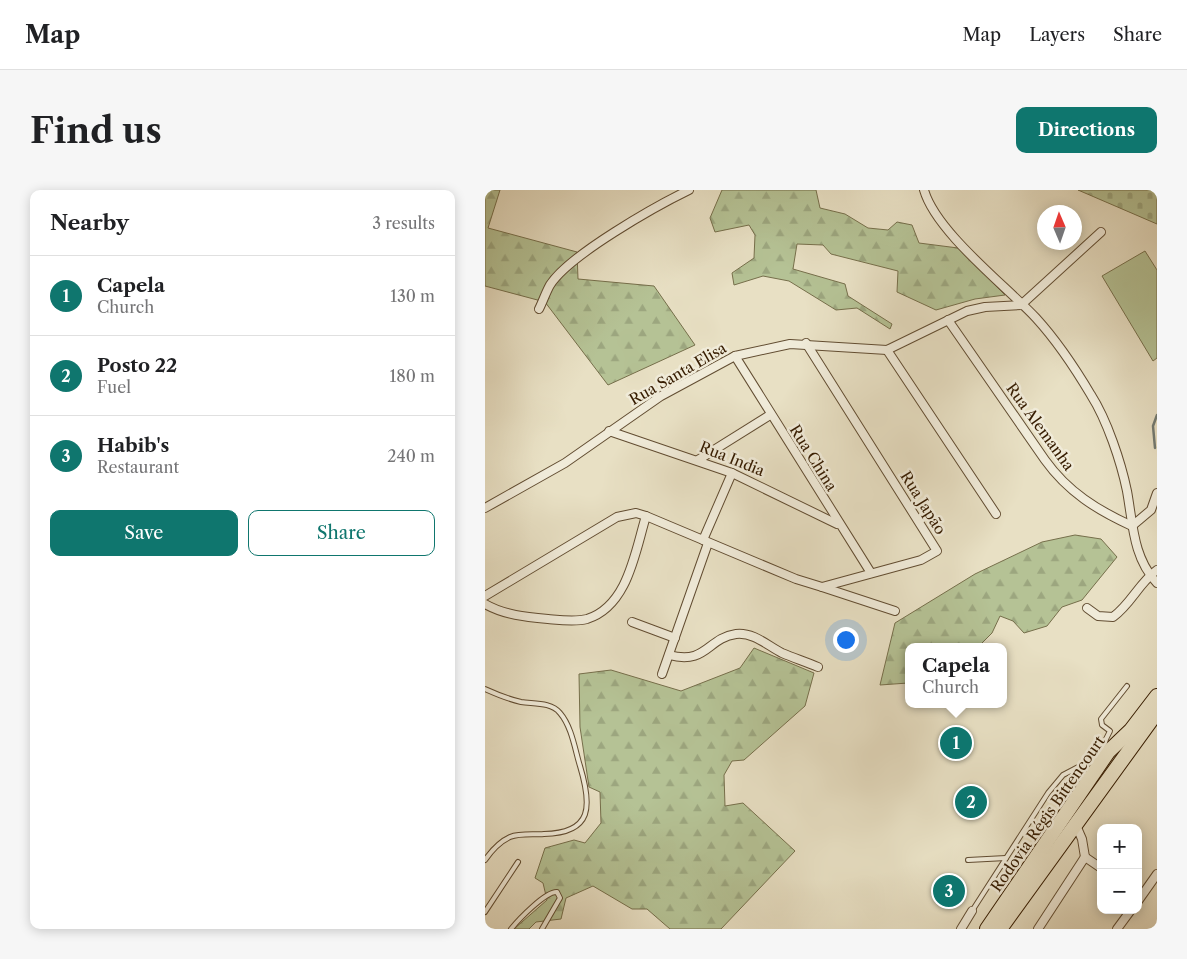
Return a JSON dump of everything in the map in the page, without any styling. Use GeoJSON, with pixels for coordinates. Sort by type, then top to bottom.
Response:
{"type":"FeatureCollection","features":[{"type":"Feature","properties":{"kind":"highway","name":"Rodovia Régis Bittencourt"},"geometry":{"type":"LineString","coordinates":[[987,929],[1102,754],[1131,730],[1157,696]]}},
{"type":"Feature","properties":{"kind":"highway","name":"Rodovia Régis Bittencourt"},"geometry":{"type":"LineString","coordinates":[[1001,929],[1075,823],[1157,712]]}},
{"type":"Feature","properties":{"kind":"street"},"geometry":{"type":"LineString","coordinates":[[539,309],[551,284],[563,270],[598,243],[689,190]]}},
{"type":"Feature","properties":{"kind":"street"},"geometry":{"type":"LineString","coordinates":[[924,190],[927,199],[956,240],[1035,317],[1070,361],[1093,397],[1106,427],[1126,489],[1138,553],[1149,575],[1157,583]]}},
{"type":"Feature","properties":{"kind":"street"},"geometry":{"type":"LineString","coordinates":[[996,514],[887,350],[967,311],[985,307],[1021,305],[1101,232]]}},
{"type":"Feature","properties":{"kind":"street","name":"Rua Alemanha"},"geometry":{"type":"LineString","coordinates":[[948,320],[1059,479],[1093,506],[1132,526]]}},
{"type":"Feature","properties":{"kind":"street","name":"Rua Santa Elisa"},"geometry":{"type":"LineString","coordinates":[[485,508],[565,463],[661,396],[735,356],[775,346],[806,343],[887,350]]}},
{"type":"Feature","properties":{"kind":"street","name":"Rua Japão"},"geometry":{"type":"LineString","coordinates":[[646,516],[796,579],[822,586],[921,560],[937,551],[806,343]]}},
{"type":"Feature","properties":{"kind":"street","name":"Rua China"},"geometry":{"type":"LineString","coordinates":[[735,356],[770,415],[871,573]]}},
{"type":"Feature","properties":{"kind":"street"},"geometry":{"type":"LineString","coordinates":[[698,460],[770,415]]}},
{"type":"Feature","properties":{"kind":"street","name":"Rua India"},"geometry":{"type":"LineString","coordinates":[[609,431],[732,473],[839,525]]}},
{"type":"Feature","properties":{"kind":"street"},"geometry":{"type":"LineString","coordinates":[[662,674],[706,542],[732,473]]}},
{"type":"Feature","properties":{"kind":"street"},"geometry":{"type":"LineString","coordinates":[[1132,526],[1151,510],[1157,493]]}},
{"type":"Feature","properties":{"kind":"street"},"geometry":{"type":"LineString","coordinates":[[485,596],[617,517],[636,513],[646,516],[627,579],[621,592],[594,616],[574,620],[525,616],[498,611],[485,604]]}},
{"type":"Feature","properties":{"kind":"street"},"geometry":{"type":"LineString","coordinates":[[1087,608],[1098,616],[1113,617],[1125,608],[1149,575],[1157,570]]}},
{"type":"Feature","properties":{"kind":"street"},"geometry":{"type":"LineString","coordinates":[[822,586],[895,611]]}},
{"type":"Feature","properties":{"kind":"street"},"geometry":{"type":"LineString","coordinates":[[632,622],[675,638]]}},
{"type":"Feature","properties":{"kind":"street"},"geometry":{"type":"LineString","coordinates":[[669,655],[691,658],[725,638],[735,634],[742,634],[760,640],[782,652],[818,667]]}},
{"type":"Feature","properties":{"kind":"street"},"geometry":{"type":"LineString","coordinates":[[1038,929],[1085,856],[1082,839],[1075,823]]}},
{"type":"Feature","properties":{"kind":"street"},"geometry":{"type":"LineString","coordinates":[[1085,856],[1097,865]]}},
{"type":"Feature","properties":{"kind":"street"},"geometry":{"type":"LineString","coordinates":[[1142,894],[1157,874]]}},
{"type":"Feature","properties":{"kind":"street"},"geometry":{"type":"LineString","coordinates":[[961,929],[972,910]]}},
{"type":"Feature","properties":{"kind":"street"},"geometry":{"type":"LineString","coordinates":[[1117,929],[1128,914]]}},
{"type":"Feature","properties":{"kind":"lane"},"geometry":{"type":"LineString","coordinates":[[972,910],[1048,793],[1063,775],[1102,754],[1110,731],[1102,726],[1101,719],[1127,686]]}},
{"type":"Feature","properties":{"kind":"lane"},"geometry":{"type":"LineString","coordinates":[[485,689],[521,702],[551,707],[559,711],[570,733],[584,779],[587,805],[586,815],[579,826],[570,832],[512,836],[493,848],[485,860]]}},
{"type":"Feature","properties":{"kind":"lane"},"geometry":{"type":"LineString","coordinates":[[968,860],[1005,858]]}},
{"type":"Feature","properties":{"kind":"lane"},"geometry":{"type":"LineString","coordinates":[[485,912],[518,862]]}},
{"type":"Feature","properties":{"kind":"lane"},"geometry":{"type":"LineString","coordinates":[[511,929],[544,897],[552,892],[557,892],[561,898],[542,929]]}},
{"type":"Feature","properties":{"kind":"green space"},"geometry":{"type":"Polygon","coordinates":[[[485,190],[500,190],[488,228],[577,252],[578,279],[654,286],[695,345],[608,385],[545,302],[485,286],[485,190]]]}},
{"type":"Feature","properties":{"kind":"green space"},"geometry":{"type":"Polygon","coordinates":[[[722,190],[816,190],[820,208],[845,214],[868,228],[888,230],[897,222],[912,225],[919,243],[958,248],[1005,295],[975,299],[936,310],[897,292],[898,271],[831,254],[823,245],[797,244],[793,269],[845,284],[848,296],[892,324],[890,329],[857,308],[836,310],[789,281],[763,276],[734,285],[732,273],[754,258],[755,235],[749,225],[715,232],[710,218],[722,190]]]}},
{"type":"Feature","properties":{"kind":"green space"},"geometry":{"type":"Polygon","coordinates":[[[1078,190],[1157,190],[1157,224],[1078,190]]]}},
{"type":"Feature","properties":{"kind":"green space"},"geometry":{"type":"Polygon","coordinates":[[[1145,251],[1157,270],[1157,358],[1153,361],[1102,276],[1145,251]]]}},
{"type":"Feature","properties":{"kind":"green space"},"geometry":{"type":"Polygon","coordinates":[[[1075,535],[1101,539],[1117,557],[1082,600],[1062,607],[1047,626],[1024,633],[1013,621],[1000,616],[992,633],[982,643],[905,643],[905,683],[880,685],[895,623],[975,574],[1042,542],[1075,535]]]}},
{"type":"Feature","properties":{"kind":"green space"},"geometry":{"type":"Polygon","coordinates":[[[754,648],[814,673],[805,706],[744,760],[732,761],[724,775],[725,806],[743,803],[795,851],[721,929],[670,929],[647,909],[632,909],[593,886],[566,898],[561,919],[536,922],[529,929],[514,929],[547,900],[543,883],[535,878],[545,848],[574,840],[585,843],[601,823],[600,792],[589,787],[580,727],[579,674],[611,670],[681,691],[740,668],[754,648]]]}},
{"type":"Feature","properties":{"kind":"waterway"},"geometry":{"type":"LineString","coordinates":[[1155,448],[1153,426],[1157,415]]}},
{"type":"Feature","properties":{"kind":"place","name":"Capela"},"geometry":{"type":"Point","coordinates":[956,743]}},
{"type":"Feature","properties":{"kind":"place","name":"Posto 22"},"geometry":{"type":"Point","coordinates":[971,802]}},
{"type":"Feature","properties":{"kind":"place","name":"Habib's"},"geometry":{"type":"Point","coordinates":[949,891]}}]}
